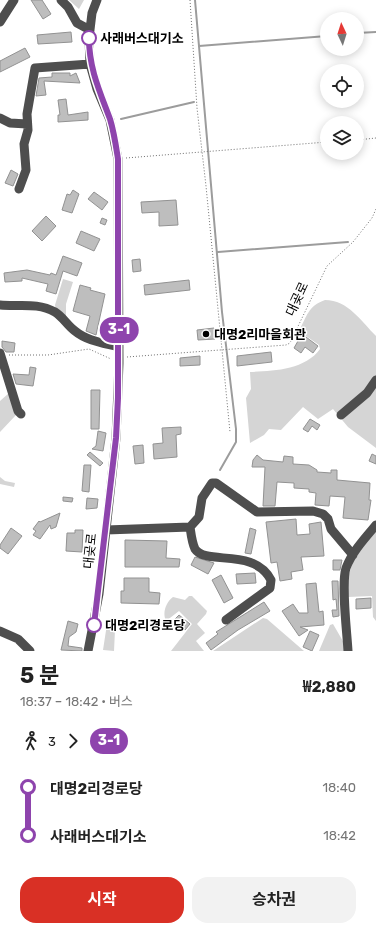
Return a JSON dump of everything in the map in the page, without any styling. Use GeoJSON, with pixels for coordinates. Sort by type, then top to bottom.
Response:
{"type":"FeatureCollection","features":[{"type":"Feature","properties":{"kind":"street"},"geometry":{"type":"LineString","coordinates":[[0,22],[14,0]]}},
{"type":"Feature","properties":{"kind":"street"},"geometry":{"type":"LineString","coordinates":[[61,0],[68,7],[77,23],[90,30]]}},
{"type":"Feature","properties":{"kind":"street","name":"대곶로"},"geometry":{"type":"LineString","coordinates":[[88,651],[99,594],[116,438],[119,360],[118,159],[110,120],[97,89],[90,64],[90,30],[92,13],[97,0]]}},
{"type":"Feature","properties":{"kind":"street"},"geometry":{"type":"LineString","coordinates":[[19,189],[26,170],[24,144],[27,114],[35,68],[90,64]]}},
{"type":"Feature","properties":{"kind":"street"},"geometry":{"type":"LineString","coordinates":[[0,118],[10,123],[27,124]]}},
{"type":"Feature","properties":{"kind":"street"},"geometry":{"type":"LineString","coordinates":[[0,305],[13,306],[26,304],[56,312],[76,333],[97,342],[119,347]]}},
{"type":"Feature","properties":{"kind":"street"},"geometry":{"type":"LineString","coordinates":[[0,354],[9,386],[18,411],[21,414]]}},
{"type":"Feature","properties":{"kind":"street"},"geometry":{"type":"LineString","coordinates":[[341,414],[367,394],[376,380]]}},
{"type":"Feature","properties":{"kind":"street"},"geometry":{"type":"LineString","coordinates":[[106,530],[190,527],[199,517],[204,494],[212,483],[216,483],[257,512],[307,511],[323,514],[328,519],[331,529],[353,555]]}},
{"type":"Feature","properties":{"kind":"street"},"geometry":{"type":"LineString","coordinates":[[348,651],[345,575],[353,555],[376,525]]}},
{"type":"Feature","properties":{"kind":"street"},"geometry":{"type":"LineString","coordinates":[[190,527],[195,548],[198,551],[210,556],[250,561],[260,567],[271,580],[270,588],[226,620]]}},
{"type":"Feature","properties":{"kind":"street"},"geometry":{"type":"LineString","coordinates":[[0,631],[18,639],[30,651]]}},
{"type":"Feature","properties":{"kind":"path"},"geometry":{"type":"LineString","coordinates":[[190,0],[202,151],[230,432]]}},
{"type":"Feature","properties":{"kind":"path"},"geometry":{"type":"LineString","coordinates":[[364,139],[376,138]]}},
{"type":"Feature","properties":{"kind":"path"},"geometry":{"type":"LineString","coordinates":[[118,159],[212,150],[320,142]]}},
{"type":"Feature","properties":{"kind":"path","name":"대곶로"},"geometry":{"type":"LineString","coordinates":[[119,360],[290,343],[327,266],[353,242],[372,218],[376,209]]}},
{"type":"Feature","properties":{"kind":"path"},"geometry":{"type":"LineString","coordinates":[[0,354],[48,355],[89,350],[119,360]]}},
{"type":"Feature","properties":{"kind":"shaded area"},"geometry":{"type":"Polygon","coordinates":[[[69,0],[84,0],[79,9],[69,0]]]}},
{"type":"Feature","properties":{"kind":"shaded area"},"geometry":{"type":"Polygon","coordinates":[[[63,279],[73,282],[66,304],[66,318],[56,310],[55,305],[63,279]]]}},
{"type":"Feature","properties":{"kind":"shaded area"},"geometry":{"type":"Polygon","coordinates":[[[325,300],[333,301],[347,307],[354,312],[376,336],[376,448],[348,427],[333,409],[318,419],[303,407],[281,430],[269,429],[264,435],[250,443],[246,398],[251,389],[250,372],[288,368],[314,356],[320,349],[319,345],[299,331],[311,308],[319,302],[325,300]]]}},
{"type":"Feature","properties":{"kind":"shaded area"},"geometry":{"type":"Polygon","coordinates":[[[9,393],[16,415],[0,432],[0,401],[9,393]]]}},
{"type":"Feature","properties":{"kind":"shaded area"},"geometry":{"type":"Polygon","coordinates":[[[0,477],[5,481],[15,483],[14,487],[0,484],[0,477]]]}},
{"type":"Feature","properties":{"kind":"shaded area"},"geometry":{"type":"Polygon","coordinates":[[[376,530],[376,621],[373,617],[372,596],[348,597],[348,586],[349,576],[354,560],[376,530]]]}},
{"type":"Feature","properties":{"kind":"shaded area"},"geometry":{"type":"Polygon","coordinates":[[[189,596],[192,596],[207,611],[197,624],[205,633],[196,641],[204,651],[171,651],[192,624],[179,611],[166,621],[164,615],[165,608],[173,597],[185,600],[189,596]]]}},
{"type":"Feature","properties":{"kind":"shaded area"},"geometry":{"type":"Polygon","coordinates":[[[263,618],[267,619],[304,651],[213,651],[263,618]]]}},
{"type":"Feature","properties":{"kind":"shaded area"},"geometry":{"type":"Polygon","coordinates":[[[110,621],[113,622],[115,630],[114,651],[103,650],[107,624],[110,621]]]}},
{"type":"Feature","properties":{"kind":"shaded area"},"geometry":{"type":"Polygon","coordinates":[[[333,624],[344,643],[344,651],[319,651],[330,625],[333,624]]]}},
{"type":"Feature","properties":{"kind":"building"},"geometry":{"type":"Polygon","coordinates":[[[31,0],[42,0],[51,14],[43,19],[31,0]]]}},
{"type":"Feature","properties":{"kind":"building"},"geometry":{"type":"Polygon","coordinates":[[[71,32],[72,42],[38,44],[37,35],[71,32]]]}},
{"type":"Feature","properties":{"kind":"building"},"geometry":{"type":"Polygon","coordinates":[[[25,48],[30,57],[0,72],[0,61],[25,48]]]}},
{"type":"Feature","properties":{"kind":"building"},"geometry":{"type":"Polygon","coordinates":[[[52,73],[70,73],[70,76],[76,73],[80,83],[44,81],[46,95],[36,96],[39,78],[52,77],[52,73]]]}},
{"type":"Feature","properties":{"kind":"building"},"geometry":{"type":"Polygon","coordinates":[[[66,99],[68,115],[88,112],[88,120],[58,122],[58,115],[60,115],[58,100],[66,99]]]}},
{"type":"Feature","properties":{"kind":"building"},"geometry":{"type":"Polygon","coordinates":[[[11,170],[18,174],[13,186],[5,183],[11,170]]]}},
{"type":"Feature","properties":{"kind":"building"},"geometry":{"type":"Polygon","coordinates":[[[73,190],[79,194],[72,213],[62,210],[67,194],[70,195],[73,190]]]}},
{"type":"Feature","properties":{"kind":"building"},"geometry":{"type":"Polygon","coordinates":[[[94,192],[108,202],[102,210],[88,199],[94,192]]]}},
{"type":"Feature","properties":{"kind":"building"},"geometry":{"type":"Polygon","coordinates":[[[176,200],[178,225],[159,226],[159,212],[142,213],[141,202],[176,200]]]}},
{"type":"Feature","properties":{"kind":"building"},"geometry":{"type":"Polygon","coordinates":[[[46,216],[56,226],[42,241],[32,231],[46,216]]]}},
{"type":"Feature","properties":{"kind":"building"},"geometry":{"type":"Polygon","coordinates":[[[102,218],[107,220],[105,225],[100,223],[102,218]]]}},
{"type":"Feature","properties":{"kind":"building"},"geometry":{"type":"Polygon","coordinates":[[[81,231],[100,239],[94,251],[76,243],[81,231]]]}},
{"type":"Feature","properties":{"kind":"building"},"geometry":{"type":"Polygon","coordinates":[[[63,256],[82,263],[77,276],[63,271],[56,294],[46,291],[48,284],[22,278],[22,281],[5,282],[4,273],[27,270],[56,275],[63,256]]]}},
{"type":"Feature","properties":{"kind":"building"},"geometry":{"type":"Polygon","coordinates":[[[140,259],[141,271],[133,272],[132,260],[140,259]]]}},
{"type":"Feature","properties":{"kind":"building"},"geometry":{"type":"Polygon","coordinates":[[[189,280],[190,290],[145,295],[144,285],[189,280]]]}},
{"type":"Feature","properties":{"kind":"building"},"geometry":{"type":"Polygon","coordinates":[[[80,285],[91,288],[90,290],[105,294],[96,335],[86,331],[90,316],[73,311],[80,285]]]}},
{"type":"Feature","properties":{"kind":"building","name":"대명2리마을회관"},"geometry":{"type":"Polygon","coordinates":[[[214,328],[215,339],[198,340],[197,330],[214,328]]]}},
{"type":"Feature","properties":{"kind":"building"},"geometry":{"type":"Polygon","coordinates":[[[302,334],[318,346],[313,353],[305,347],[301,353],[294,348],[302,334]]]}},
{"type":"Feature","properties":{"kind":"building"},"geometry":{"type":"Polygon","coordinates":[[[2,341],[15,343],[14,352],[6,352],[2,347],[2,341]]]}},
{"type":"Feature","properties":{"kind":"building"},"geometry":{"type":"Polygon","coordinates":[[[271,352],[272,362],[237,366],[237,356],[271,352]]]}},
{"type":"Feature","properties":{"kind":"building"},"geometry":{"type":"Polygon","coordinates":[[[200,356],[200,365],[180,366],[180,358],[200,356]]]}},
{"type":"Feature","properties":{"kind":"building"},"geometry":{"type":"Polygon","coordinates":[[[30,367],[36,368],[33,386],[16,384],[13,374],[29,375],[30,367]]]}},
{"type":"Feature","properties":{"kind":"building"},"geometry":{"type":"Polygon","coordinates":[[[91,390],[100,390],[99,429],[91,429],[91,390]]]}},
{"type":"Feature","properties":{"kind":"building"},"geometry":{"type":"Polygon","coordinates":[[[310,419],[320,425],[317,430],[312,426],[308,432],[303,429],[310,419]]]}},
{"type":"Feature","properties":{"kind":"building"},"geometry":{"type":"Polygon","coordinates":[[[181,427],[181,434],[176,435],[177,457],[154,459],[153,444],[163,443],[162,428],[181,427]]]}},
{"type":"Feature","properties":{"kind":"building"},"geometry":{"type":"Polygon","coordinates":[[[98,431],[106,433],[103,451],[92,449],[96,446],[98,431]]]}},
{"type":"Feature","properties":{"kind":"building"},"geometry":{"type":"Polygon","coordinates":[[[143,445],[144,463],[135,464],[133,446],[143,445]]]}},
{"type":"Feature","properties":{"kind":"building"},"geometry":{"type":"Polygon","coordinates":[[[90,452],[103,463],[100,466],[87,455],[90,452]]]}},
{"type":"Feature","properties":{"kind":"building"},"geometry":{"type":"Polygon","coordinates":[[[372,454],[376,456],[376,464],[369,461],[372,454]]]}},
{"type":"Feature","properties":{"kind":"building"},"geometry":{"type":"Polygon","coordinates":[[[257,455],[263,460],[283,462],[284,456],[293,457],[293,464],[309,465],[317,470],[317,472],[331,473],[331,470],[337,470],[337,480],[370,483],[369,500],[371,500],[368,520],[343,518],[345,497],[330,496],[329,506],[315,505],[316,493],[309,492],[309,489],[294,488],[294,483],[277,482],[275,506],[263,506],[265,467],[252,467],[253,460],[257,455]]]}},
{"type":"Feature","properties":{"kind":"building"},"geometry":{"type":"Polygon","coordinates":[[[84,465],[91,465],[89,492],[82,491],[84,465]]]}},
{"type":"Feature","properties":{"kind":"building"},"geometry":{"type":"Polygon","coordinates":[[[63,497],[73,498],[72,502],[63,501],[63,497]]]}},
{"type":"Feature","properties":{"kind":"building"},"geometry":{"type":"Polygon","coordinates":[[[87,498],[98,499],[97,508],[86,509],[87,498]]]}},
{"type":"Feature","properties":{"kind":"building"},"geometry":{"type":"Polygon","coordinates":[[[60,513],[56,527],[51,529],[50,525],[40,539],[33,535],[36,531],[33,529],[39,521],[40,522],[60,513]]]}},
{"type":"Feature","properties":{"kind":"building"},"geometry":{"type":"Polygon","coordinates":[[[296,519],[297,535],[310,534],[309,524],[321,522],[324,556],[301,557],[303,570],[291,572],[292,579],[280,581],[277,562],[271,563],[266,522],[296,519]]]}},
{"type":"Feature","properties":{"kind":"building"},"geometry":{"type":"Polygon","coordinates":[[[11,528],[22,536],[8,554],[0,548],[0,545],[11,528]]]}},
{"type":"Feature","properties":{"kind":"building"},"geometry":{"type":"Polygon","coordinates":[[[250,528],[256,530],[251,554],[245,553],[250,528]]]}},
{"type":"Feature","properties":{"kind":"building"},"geometry":{"type":"Polygon","coordinates":[[[75,530],[83,530],[82,552],[66,551],[67,533],[75,533],[75,530]]]}},
{"type":"Feature","properties":{"kind":"building"},"geometry":{"type":"Polygon","coordinates":[[[125,540],[167,541],[166,558],[180,559],[179,567],[125,567],[125,540]]]}},
{"type":"Feature","properties":{"kind":"building"},"geometry":{"type":"Polygon","coordinates":[[[195,557],[214,563],[208,574],[191,565],[195,557]]]}},
{"type":"Feature","properties":{"kind":"building"},"geometry":{"type":"Polygon","coordinates":[[[333,560],[342,560],[340,570],[333,570],[333,560]]]}},
{"type":"Feature","properties":{"kind":"building"},"geometry":{"type":"Polygon","coordinates":[[[255,573],[256,583],[237,584],[236,574],[255,573]]]}},
{"type":"Feature","properties":{"kind":"building"},"geometry":{"type":"Polygon","coordinates":[[[221,575],[233,598],[224,603],[212,580],[221,575]]]}},
{"type":"Feature","properties":{"kind":"building"},"geometry":{"type":"Polygon","coordinates":[[[124,578],[149,578],[149,592],[160,593],[159,604],[121,603],[121,591],[124,591],[124,578]]]}},
{"type":"Feature","properties":{"kind":"building"},"geometry":{"type":"Polygon","coordinates":[[[332,581],[338,581],[339,616],[333,617],[332,610],[337,610],[336,599],[333,600],[332,581]]]}},
{"type":"Feature","properties":{"kind":"building"},"geometry":{"type":"Polygon","coordinates":[[[316,583],[319,612],[323,611],[324,625],[300,627],[308,630],[299,636],[282,611],[293,604],[299,613],[308,613],[306,584],[316,583]]]}},
{"type":"Feature","properties":{"kind":"building"},"geometry":{"type":"Polygon","coordinates":[[[371,598],[371,608],[356,609],[356,599],[371,598]]]}},
{"type":"Feature","properties":{"kind":"building"},"geometry":{"type":"Polygon","coordinates":[[[264,602],[270,611],[238,630],[211,650],[206,643],[218,634],[216,632],[264,602]]]}},
{"type":"Feature","properties":{"kind":"building"},"geometry":{"type":"Polygon","coordinates":[[[179,615],[190,624],[185,630],[174,620],[179,615]]]}},
{"type":"Feature","properties":{"kind":"building"},"geometry":{"type":"Polygon","coordinates":[[[68,621],[78,624],[76,632],[69,637],[68,646],[82,648],[82,651],[61,650],[68,621]]]}},
{"type":"Feature","properties":{"kind":"building"},"geometry":{"type":"Polygon","coordinates":[[[310,631],[319,635],[312,651],[303,647],[310,631]]]}},
{"type":"Feature","properties":{"kind":"waterway"},"geometry":{"type":"LineString","coordinates":[[195,0],[222,312],[236,429],[236,442],[220,470]]}},
{"type":"Feature","properties":{"kind":"waterway"},"geometry":{"type":"LineString","coordinates":[[364,33],[376,32]]}},
{"type":"Feature","properties":{"kind":"waterway"},"geometry":{"type":"LineString","coordinates":[[199,46],[320,37]]}},
{"type":"Feature","properties":{"kind":"waterway"},"geometry":{"type":"LineString","coordinates":[[121,119],[194,102]]}},
{"type":"Feature","properties":{"kind":"waterway"},"geometry":{"type":"LineString","coordinates":[[218,252],[348,242]]}},
{"type":"Feature","properties":{"kind":"bus line","name":"3-1"},"geometry":{"type":"LineString","coordinates":[[89,38],[90,64],[97,89],[110,120],[118,159],[119,361],[116,438],[99,594],[94,625]]}},
{"type":"Feature","properties":{"kind":"place","name":"사래버스대기소"},"geometry":{"type":"Point","coordinates":[89,38]}},
{"type":"Feature","properties":{"kind":"place","name":"대명2리마을회관"},"geometry":{"type":"Point","coordinates":[206,334]}},
{"type":"Feature","properties":{"kind":"place","name":"대명2리경로당"},"geometry":{"type":"Point","coordinates":[94,625]}}]}
